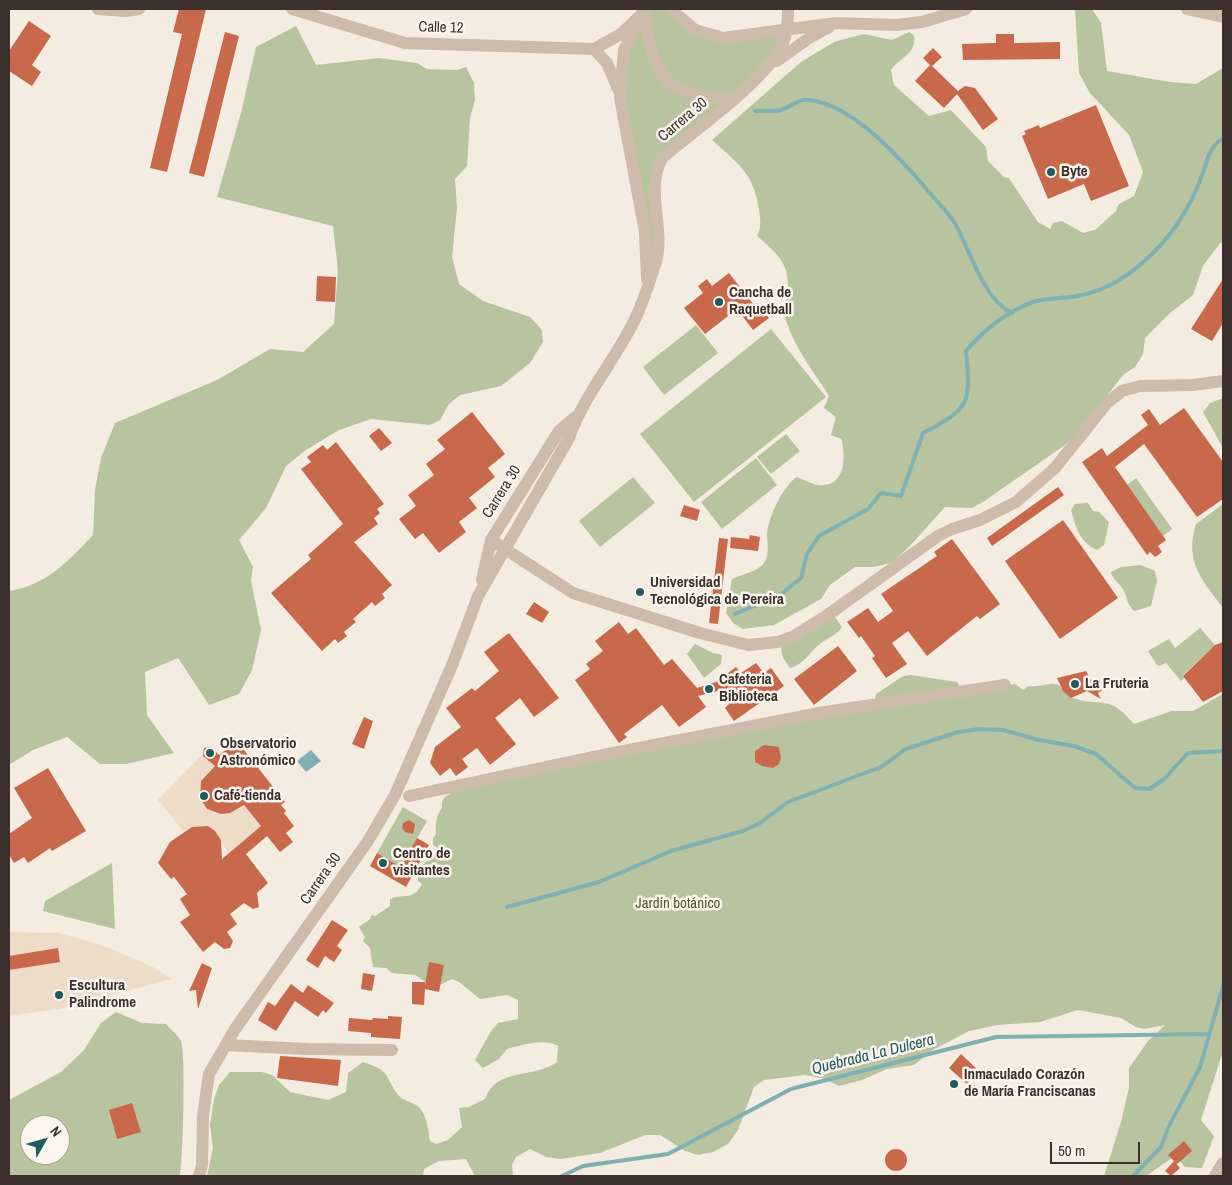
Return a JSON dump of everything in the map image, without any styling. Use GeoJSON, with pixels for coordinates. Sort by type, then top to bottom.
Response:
{"type":"FeatureCollection","features":[{"type":"Feature","properties":{"kind":"street"},"geometry":{"type":"LineString","coordinates":[[98,9],[125,12],[139,9]]}},
{"type":"Feature","properties":{"kind":"street","name":"Calle 12"},"geometry":{"type":"LineString","coordinates":[[292,9],[405,43],[594,49]]}},
{"type":"Feature","properties":{"kind":"street"},"geometry":{"type":"LineString","coordinates":[[788,9],[788,29]]}},
{"type":"Feature","properties":{"kind":"street"},"geometry":{"type":"LineString","coordinates":[[673,11],[695,30],[723,38],[836,23],[905,24],[922,22],[966,9]]}},
{"type":"Feature","properties":{"kind":"street"},"geometry":{"type":"LineString","coordinates":[[1187,9],[1213,14]]}},
{"type":"Feature","properties":{"kind":"street"},"geometry":{"type":"LineString","coordinates":[[620,98],[607,63],[594,49],[621,34],[644,10]]}},
{"type":"Feature","properties":{"kind":"street"},"geometry":{"type":"LineString","coordinates":[[644,10],[652,57],[670,82],[696,96],[732,99]]}},
{"type":"Feature","properties":{"kind":"street","name":"Carrera 30"},"geometry":{"type":"LineString","coordinates":[[644,10],[624,50],[620,98],[645,232],[646,287]]}},
{"type":"Feature","properties":{"kind":"street"},"geometry":{"type":"LineString","coordinates":[[760,75],[788,52],[836,23]]}},
{"type":"Feature","properties":{"kind":"street","name":"Carrera 30"},"geometry":{"type":"LineString","coordinates":[[478,596],[504,547],[568,438],[576,416],[631,327],[656,264],[659,220],[655,192],[658,164],[663,157],[760,75],[778,53],[788,29]]}},
{"type":"Feature","properties":{"kind":"street"},"geometry":{"type":"LineString","coordinates":[[491,540],[556,584],[573,593],[732,643],[763,645],[778,642],[794,636],[829,614],[938,536],[952,529],[980,520],[1016,502],[1055,468],[1107,403],[1122,391],[1140,386],[1193,385],[1223,381]]}},
{"type":"Feature","properties":{"kind":"street","name":"Carrera 30"},"geometry":{"type":"LineString","coordinates":[[199,1176],[202,1165],[203,1116],[209,1074],[226,1045],[368,841],[395,795],[453,663],[478,596],[491,540],[559,431],[576,416]]}},
{"type":"Feature","properties":{"kind":"street"},"geometry":{"type":"LineString","coordinates":[[409,796],[607,754],[825,712],[1005,685]]}},
{"type":"Feature","properties":{"kind":"street"},"geometry":{"type":"LineString","coordinates":[[226,1045],[307,1049],[392,1050]]}},
{"type":"Feature","properties":{"kind":"street"},"geometry":{"type":"LineString","coordinates":[[1215,1176],[1223,1163]]}},
{"type":"Feature","properties":{"kind":"green space"},"geometry":{"type":"Polygon","coordinates":[[[645,9],[672,9],[709,35],[788,29],[778,53],[658,164],[659,236],[647,262],[620,98],[633,33],[645,9]]]}},
{"type":"Feature","properties":{"kind":"green space"},"geometry":{"type":"Polygon","coordinates":[[[1075,9],[1092,9],[1101,23],[1107,71],[1170,82],[1196,84],[1223,68],[1223,242],[1220,243],[1203,266],[1193,295],[1170,313],[1145,338],[1143,354],[1135,367],[1123,375],[1083,427],[1065,445],[972,508],[945,507],[909,547],[891,563],[874,567],[855,567],[830,585],[821,599],[774,625],[743,629],[733,623],[726,613],[732,579],[757,569],[766,560],[768,550],[767,532],[770,520],[775,506],[791,482],[796,477],[818,485],[827,485],[834,482],[842,470],[844,454],[841,439],[831,435],[836,417],[824,408],[829,396],[800,352],[786,320],[785,310],[788,286],[785,268],[777,255],[757,236],[760,229],[760,219],[753,186],[737,163],[712,140],[801,62],[834,42],[864,34],[892,40],[909,32],[914,35],[913,47],[891,70],[894,85],[929,116],[951,110],[986,147],[988,161],[1004,177],[1009,178],[1038,222],[1050,229],[1053,223],[1062,221],[1083,233],[1095,230],[1116,211],[1119,204],[1134,196],[1143,172],[1129,135],[1090,93],[1079,73],[1075,9]]]}},
{"type":"Feature","properties":{"kind":"green space"},"geometry":{"type":"Polygon","coordinates":[[[296,26],[316,65],[379,58],[417,63],[427,69],[457,70],[466,67],[474,83],[475,100],[470,118],[467,166],[455,179],[457,208],[452,257],[459,284],[483,301],[530,317],[542,330],[543,342],[530,363],[501,386],[460,395],[449,404],[440,420],[430,425],[371,419],[339,430],[306,450],[286,466],[266,508],[239,540],[253,567],[251,581],[261,630],[252,670],[239,694],[209,705],[178,658],[145,672],[147,715],[174,753],[126,764],[100,764],[67,737],[33,750],[9,765],[9,591],[35,584],[56,571],[93,535],[95,490],[101,458],[115,423],[217,380],[270,349],[303,352],[334,324],[338,270],[333,226],[217,197],[241,113],[256,47],[296,26]]]}},
{"type":"Feature","properties":{"kind":"green space"},"geometry":{"type":"Polygon","coordinates":[[[696,325],[718,353],[664,395],[643,367],[696,325]]]}},
{"type":"Feature","properties":{"kind":"green space"},"geometry":{"type":"Polygon","coordinates":[[[771,329],[826,397],[694,502],[640,434],[771,329]]]}},
{"type":"Feature","properties":{"kind":"green space"},"geometry":{"type":"Polygon","coordinates":[[[1223,398],[1223,448],[1203,412],[1210,403],[1223,398]]]}},
{"type":"Feature","properties":{"kind":"green space"},"geometry":{"type":"Polygon","coordinates":[[[786,434],[800,451],[771,474],[757,457],[786,434]]]}},
{"type":"Feature","properties":{"kind":"green space"},"geometry":{"type":"Polygon","coordinates":[[[756,458],[777,485],[722,529],[701,502],[756,458]]]}},
{"type":"Feature","properties":{"kind":"green space"},"geometry":{"type":"Polygon","coordinates":[[[633,477],[655,503],[600,547],[579,521],[633,477]]]}},
{"type":"Feature","properties":{"kind":"green space"},"geometry":{"type":"Polygon","coordinates":[[[1136,478],[1172,529],[1163,536],[1127,485],[1136,478]]]}},
{"type":"Feature","properties":{"kind":"green space"},"geometry":{"type":"Polygon","coordinates":[[[1088,503],[1093,511],[1099,512],[1109,522],[1104,545],[1097,550],[1082,538],[1071,510],[1075,504],[1088,503]]]}},
{"type":"Feature","properties":{"kind":"green space"},"geometry":{"type":"Polygon","coordinates":[[[1223,504],[1223,608],[1202,579],[1197,569],[1192,549],[1196,524],[1223,504]]]}},
{"type":"Feature","properties":{"kind":"green space"},"geometry":{"type":"Polygon","coordinates":[[[1141,565],[1155,571],[1157,581],[1151,606],[1134,611],[1128,603],[1123,589],[1114,579],[1111,572],[1121,567],[1141,565]]]}},
{"type":"Feature","properties":{"kind":"green space"},"geometry":{"type":"Polygon","coordinates":[[[835,617],[842,627],[840,630],[816,647],[799,664],[790,668],[783,658],[781,647],[835,617]]]}},
{"type":"Feature","properties":{"kind":"green space"},"geometry":{"type":"Polygon","coordinates":[[[1200,628],[1215,645],[1183,675],[1184,678],[1181,681],[1166,663],[1160,666],[1157,665],[1148,651],[1169,639],[1175,648],[1200,628]]]}},
{"type":"Feature","properties":{"kind":"green space"},"geometry":{"type":"Polygon","coordinates":[[[695,644],[713,653],[722,655],[721,664],[704,678],[687,654],[695,644]]]}},
{"type":"Feature","properties":{"kind":"green space","name":"Jardín botánico"},"geometry":{"type":"Polygon","coordinates":[[[911,675],[957,682],[963,691],[1015,684],[1023,690],[1028,686],[1055,684],[1073,698],[1105,703],[1118,708],[1134,724],[1172,711],[1193,711],[1223,694],[1223,1051],[1201,1120],[1214,1136],[1202,1168],[1185,1167],[1175,1156],[1146,1176],[1104,1176],[1121,1122],[1129,1088],[1129,1068],[1148,1041],[1165,1025],[1144,1029],[1136,1027],[1121,1018],[1078,1010],[1040,1022],[997,1025],[969,1031],[933,1050],[914,1065],[887,1069],[862,1080],[839,1086],[825,1079],[805,1075],[764,1080],[754,1087],[738,1130],[728,1144],[713,1152],[698,1155],[685,1151],[660,1135],[645,1135],[600,1153],[561,1159],[546,1157],[530,1149],[516,1157],[512,1165],[513,1176],[475,1176],[466,1159],[439,1161],[424,1169],[423,1176],[207,1176],[213,1148],[210,1125],[214,1099],[219,1085],[230,1072],[262,1072],[272,1075],[290,1092],[328,1100],[346,1092],[348,1073],[363,1062],[373,1065],[386,1075],[399,1096],[420,1108],[423,1112],[430,1141],[436,1144],[448,1140],[462,1127],[459,1108],[469,1107],[485,1099],[490,1089],[506,1078],[547,1067],[557,1062],[558,1046],[540,1042],[507,1049],[499,1059],[483,1068],[475,1060],[491,1031],[498,1023],[518,1019],[518,1000],[507,995],[480,999],[459,982],[452,979],[440,985],[427,983],[415,975],[392,973],[386,968],[373,967],[370,948],[363,941],[365,937],[359,927],[369,920],[372,915],[375,916],[390,906],[390,899],[412,895],[422,884],[418,881],[419,872],[426,861],[438,853],[438,848],[433,845],[433,838],[436,834],[436,820],[442,808],[443,800],[450,794],[453,787],[874,703],[876,694],[903,676],[911,675]]]}},
{"type":"Feature","properties":{"kind":"green space"},"geometry":{"type":"Polygon","coordinates":[[[403,807],[427,821],[401,867],[377,853],[403,807]]]}},
{"type":"Feature","properties":{"kind":"green space"},"geometry":{"type":"Polygon","coordinates":[[[112,863],[115,929],[43,911],[45,901],[112,863]]]}},
{"type":"Feature","properties":{"kind":"green space"},"geometry":{"type":"Polygon","coordinates":[[[116,1012],[142,1023],[166,1024],[178,1037],[183,1050],[184,1085],[180,1176],[9,1176],[9,1100],[61,1072],[84,1050],[101,1023],[116,1012]]]}},
{"type":"Feature","properties":{"kind":"shaded area"},"geometry":{"type":"Polygon","coordinates":[[[202,755],[216,766],[206,774],[200,785],[200,797],[204,805],[215,813],[224,814],[244,805],[261,826],[228,853],[218,835],[207,827],[198,826],[183,831],[158,800],[202,755]]]}},
{"type":"Feature","properties":{"kind":"shaded area"},"geometry":{"type":"Polygon","coordinates":[[[9,932],[58,933],[84,940],[107,947],[153,967],[171,979],[64,1008],[9,1016],[9,970],[60,961],[58,948],[9,956],[9,932]]]}},
{"type":"Feature","properties":{"kind":"water"},"geometry":{"type":"Polygon","coordinates":[[[311,750],[321,761],[306,772],[297,761],[311,750]]]}},
{"type":"Feature","properties":{"kind":"building"},"geometry":{"type":"Polygon","coordinates":[[[179,9],[206,9],[167,172],[150,168],[182,34],[173,32],[179,9]]]}},
{"type":"Feature","properties":{"kind":"building"},"geometry":{"type":"Polygon","coordinates":[[[29,21],[51,36],[32,65],[41,72],[32,86],[9,71],[9,51],[29,21]]]}},
{"type":"Feature","properties":{"kind":"building"},"geometry":{"type":"Polygon","coordinates":[[[225,32],[239,36],[204,177],[189,173],[225,32]]]}},
{"type":"Feature","properties":{"kind":"building"},"geometry":{"type":"Polygon","coordinates":[[[996,34],[1014,34],[1014,43],[1060,42],[1060,59],[963,60],[962,44],[996,43],[996,34]]]}},
{"type":"Feature","properties":{"kind":"building"},"geometry":{"type":"Polygon","coordinates":[[[933,48],[942,57],[932,66],[958,91],[965,86],[975,88],[998,119],[983,130],[957,94],[944,108],[915,81],[930,65],[923,58],[933,48]]]}},
{"type":"Feature","properties":{"kind":"building"},"geometry":{"type":"Polygon","coordinates":[[[1096,105],[1129,186],[1091,201],[1084,184],[1048,199],[1022,136],[1026,134],[1024,131],[1039,125],[1040,128],[1096,105]]]}},
{"type":"Feature","properties":{"kind":"building","name":"Cancha de Raquetball"},"geometry":{"type":"Polygon","coordinates":[[[729,273],[754,305],[757,303],[769,318],[753,330],[737,309],[705,334],[684,308],[703,293],[698,286],[707,279],[712,286],[729,273]]]}},
{"type":"Feature","properties":{"kind":"building"},"geometry":{"type":"Polygon","coordinates":[[[317,276],[336,277],[335,302],[316,301],[317,276]]]}},
{"type":"Feature","properties":{"kind":"building"},"geometry":{"type":"Polygon","coordinates":[[[1223,279],[1223,323],[1212,341],[1191,329],[1223,279]]]}},
{"type":"Feature","properties":{"kind":"building"},"geometry":{"type":"Polygon","coordinates":[[[1184,408],[1223,462],[1223,499],[1197,517],[1144,444],[1115,467],[1166,540],[1158,546],[1162,552],[1155,557],[1150,552],[1147,555],[1082,462],[1102,448],[1107,456],[1148,425],[1141,415],[1149,409],[1160,425],[1184,408]]]}},
{"type":"Feature","properties":{"kind":"building"},"geometry":{"type":"Polygon","coordinates":[[[472,412],[505,454],[488,468],[495,477],[469,498],[477,508],[459,522],[466,532],[439,553],[423,533],[415,539],[399,519],[416,506],[408,495],[434,475],[426,464],[445,449],[437,440],[472,412]]]}},
{"type":"Feature","properties":{"kind":"building"},"geometry":{"type":"Polygon","coordinates":[[[379,428],[392,443],[381,451],[369,436],[379,428]]]}},
{"type":"Feature","properties":{"kind":"building"},"geometry":{"type":"Polygon","coordinates":[[[336,442],[384,504],[377,509],[380,513],[374,518],[378,524],[354,542],[392,585],[382,594],[385,598],[375,606],[372,602],[353,619],[356,622],[344,632],[347,636],[338,643],[335,639],[322,651],[271,593],[311,559],[308,555],[343,524],[301,469],[311,462],[307,457],[323,445],[327,450],[336,442]]]}},
{"type":"Feature","properties":{"kind":"building"},"geometry":{"type":"Polygon","coordinates":[[[1058,487],[1064,495],[992,546],[987,538],[1058,487]]]}},
{"type":"Feature","properties":{"kind":"building"},"geometry":{"type":"Polygon","coordinates":[[[684,505],[700,510],[697,521],[680,516],[684,505]]]}},
{"type":"Feature","properties":{"kind":"building"},"geometry":{"type":"Polygon","coordinates":[[[1063,520],[1118,598],[1060,639],[1005,561],[1063,520]]]}},
{"type":"Feature","properties":{"kind":"building"},"geometry":{"type":"Polygon","coordinates":[[[750,535],[760,537],[758,551],[730,548],[731,537],[749,539],[750,535]]]}},
{"type":"Feature","properties":{"kind":"building"},"geometry":{"type":"Polygon","coordinates":[[[719,538],[728,539],[718,624],[709,623],[719,538]]]}},
{"type":"Feature","properties":{"kind":"building"},"geometry":{"type":"Polygon","coordinates":[[[952,539],[1000,604],[980,619],[977,616],[927,656],[908,631],[892,643],[907,664],[886,678],[872,658],[875,656],[861,636],[859,638],[847,622],[868,608],[878,622],[893,611],[881,594],[937,556],[934,552],[952,539]]]}},
{"type":"Feature","properties":{"kind":"building"},"geometry":{"type":"Polygon","coordinates":[[[534,602],[549,612],[542,623],[526,614],[534,602]]]}},
{"type":"Feature","properties":{"kind":"building"},"geometry":{"type":"Polygon","coordinates":[[[619,622],[628,634],[636,628],[664,665],[672,659],[697,688],[716,682],[736,667],[741,673],[756,663],[764,673],[771,668],[784,686],[734,721],[725,708],[729,704],[718,691],[698,696],[706,707],[679,727],[662,705],[624,734],[627,737],[619,743],[575,680],[590,669],[586,664],[603,651],[595,641],[619,622]]]}},
{"type":"Feature","properties":{"kind":"building"},"geometry":{"type":"Polygon","coordinates":[[[509,633],[559,698],[534,717],[520,698],[495,718],[516,744],[490,765],[477,748],[462,759],[468,767],[456,776],[450,768],[440,776],[430,763],[435,747],[461,727],[446,708],[472,688],[475,691],[499,671],[484,652],[509,633]]]}},
{"type":"Feature","properties":{"kind":"building"},"geometry":{"type":"Polygon","coordinates":[[[1223,642],[1223,691],[1203,702],[1183,676],[1215,645],[1223,642]]]}},
{"type":"Feature","properties":{"kind":"building"},"geometry":{"type":"Polygon","coordinates":[[[838,646],[857,671],[814,705],[794,679],[838,646]]]}},
{"type":"Feature","properties":{"kind":"building","name":"La Fruteria"},"geometry":{"type":"Polygon","coordinates":[[[1086,671],[1092,682],[1098,678],[1105,688],[1098,693],[1101,699],[1087,691],[1071,698],[1063,691],[1057,678],[1086,671]]]}},
{"type":"Feature","properties":{"kind":"building"},"geometry":{"type":"Polygon","coordinates":[[[364,717],[373,721],[364,749],[352,744],[364,717]]]}},
{"type":"Feature","properties":{"kind":"building"},"geometry":{"type":"Polygon","coordinates":[[[237,741],[285,802],[281,805],[286,811],[284,813],[294,826],[286,833],[293,842],[280,852],[267,836],[246,854],[268,883],[257,893],[259,907],[253,909],[244,903],[230,914],[237,924],[227,932],[233,941],[230,948],[224,949],[215,942],[203,952],[180,922],[190,915],[180,899],[187,894],[174,877],[171,879],[158,863],[170,842],[192,827],[208,826],[215,831],[221,840],[222,859],[261,826],[244,805],[230,813],[221,814],[207,809],[200,798],[201,781],[215,766],[203,756],[204,748],[211,747],[219,755],[237,741]]]}},
{"type":"Feature","properties":{"kind":"building"},"geometry":{"type":"Polygon","coordinates":[[[764,745],[779,747],[781,758],[779,764],[773,768],[762,766],[755,762],[755,751],[764,745]]]}},
{"type":"Feature","properties":{"kind":"building"},"geometry":{"type":"Polygon","coordinates":[[[48,768],[86,831],[52,851],[50,848],[28,863],[24,857],[14,863],[9,855],[9,834],[32,818],[14,788],[48,768]]]}},
{"type":"Feature","properties":{"kind":"building"},"geometry":{"type":"Polygon","coordinates":[[[409,820],[415,824],[413,834],[405,832],[402,828],[403,823],[409,820]]]}},
{"type":"Feature","properties":{"kind":"building","name":"Centro de visitantes"},"geometry":{"type":"Polygon","coordinates":[[[417,838],[429,845],[406,887],[370,866],[377,853],[401,867],[417,838]]]}},
{"type":"Feature","properties":{"kind":"building"},"geometry":{"type":"Polygon","coordinates":[[[332,920],[348,930],[337,946],[342,950],[334,962],[325,956],[318,968],[306,960],[332,920]]]}},
{"type":"Feature","properties":{"kind":"building"},"geometry":{"type":"Polygon","coordinates":[[[58,948],[60,962],[9,970],[9,956],[58,948]]]}},
{"type":"Feature","properties":{"kind":"building"},"geometry":{"type":"Polygon","coordinates":[[[429,962],[444,965],[439,992],[425,989],[424,1005],[412,1004],[412,982],[425,982],[425,985],[429,962]]]}},
{"type":"Feature","properties":{"kind":"building"},"geometry":{"type":"Polygon","coordinates":[[[202,963],[212,968],[198,1009],[196,990],[189,991],[202,963]]]}},
{"type":"Feature","properties":{"kind":"building"},"geometry":{"type":"Polygon","coordinates":[[[363,973],[375,975],[372,991],[361,989],[363,973]]]}},
{"type":"Feature","properties":{"kind":"building"},"geometry":{"type":"Polygon","coordinates":[[[291,984],[303,993],[308,985],[334,1003],[326,1013],[323,1010],[318,1017],[295,1001],[276,1031],[258,1020],[268,1002],[275,1006],[291,984]]]}},
{"type":"Feature","properties":{"kind":"building"},"geometry":{"type":"Polygon","coordinates":[[[388,1016],[402,1017],[400,1039],[371,1037],[371,1033],[348,1031],[349,1018],[372,1020],[373,1018],[388,1019],[388,1016]]]}},
{"type":"Feature","properties":{"kind":"building"},"geometry":{"type":"Polygon","coordinates":[[[961,1054],[979,1071],[967,1084],[949,1068],[961,1054]]]}},
{"type":"Feature","properties":{"kind":"building"},"geometry":{"type":"Polygon","coordinates":[[[280,1056],[341,1060],[338,1086],[277,1078],[280,1056]]]}},
{"type":"Feature","properties":{"kind":"building"},"geometry":{"type":"Polygon","coordinates":[[[132,1103],[141,1132],[117,1139],[109,1110],[132,1103]]]}},
{"type":"Feature","properties":{"kind":"building"},"geometry":{"type":"Polygon","coordinates":[[[1184,1141],[1192,1151],[1177,1164],[1168,1155],[1184,1141]]]}},
{"type":"Feature","properties":{"kind":"building"},"geometry":{"type":"Polygon","coordinates":[[[896,1149],[904,1152],[907,1160],[904,1168],[896,1171],[888,1168],[885,1160],[888,1152],[896,1149]]]}},
{"type":"Feature","properties":{"kind":"building"},"geometry":{"type":"Polygon","coordinates":[[[1174,1161],[1180,1168],[1171,1176],[1165,1171],[1174,1161]]]}},
{"type":"Feature","properties":{"kind":"waterway"},"geometry":{"type":"LineString","coordinates":[[755,111],[781,110],[799,101],[809,100],[827,104],[862,125],[895,154],[949,215],[993,297],[1002,307],[1012,313]]}},
{"type":"Feature","properties":{"kind":"waterway","name":"Quebrada La Dulcera"},"geometry":{"type":"LineString","coordinates":[[735,614],[780,595],[801,578],[807,554],[819,536],[868,509],[881,493],[901,496],[923,433],[952,416],[964,403],[968,384],[966,351],[988,329],[1005,316],[1033,302],[1091,293],[1109,285],[1127,275],[1150,256],[1177,225],[1197,188],[1210,152],[1217,142],[1223,139]]}},
{"type":"Feature","properties":{"kind":"waterway"},"geometry":{"type":"LineString","coordinates":[[507,907],[599,882],[671,851],[743,831],[760,823],[788,802],[881,767],[906,749],[958,732],[979,729],[1003,730],[1039,740],[1074,746],[1096,754],[1135,788],[1150,789],[1164,779],[1188,753],[1223,751]]}},
{"type":"Feature","properties":{"kind":"waterway"},"geometry":{"type":"LineString","coordinates":[[1133,1176],[1161,1147],[1168,1128],[1200,1067],[1223,986]]}},
{"type":"Feature","properties":{"kind":"waterway","name":"Quebrada La Dulcera"},"geometry":{"type":"LineString","coordinates":[[562,1176],[583,1166],[668,1154],[791,1089],[996,1037],[1209,1034]]}},
{"type":"Feature","properties":{"kind":"place","name":"Byte"},"geometry":{"type":"Point","coordinates":[1051,172]}},
{"type":"Feature","properties":{"kind":"place","name":"Cancha de Raquetball"},"geometry":{"type":"Point","coordinates":[719,302]}},
{"type":"Feature","properties":{"kind":"place","name":"Universidad Tecnológica de Pereira"},"geometry":{"type":"Point","coordinates":[640,592]}},
{"type":"Feature","properties":{"kind":"place","name":"La Fruteria"},"geometry":{"type":"Point","coordinates":[1075,684]}},
{"type":"Feature","properties":{"kind":"place","name":"Cafeteria Biblioteca"},"geometry":{"type":"Point","coordinates":[709,689]}},
{"type":"Feature","properties":{"kind":"place","name":"Observatorio Astronómico"},"geometry":{"type":"Point","coordinates":[210,753]}},
{"type":"Feature","properties":{"kind":"place","name":"Café-tienda"},"geometry":{"type":"Point","coordinates":[204,796]}},
{"type":"Feature","properties":{"kind":"place","name":"Centro de visitantes"},"geometry":{"type":"Point","coordinates":[383,863]}},
{"type":"Feature","properties":{"kind":"place","name":"Escultura Palindrome"},"geometry":{"type":"Point","coordinates":[59,995]}},
{"type":"Feature","properties":{"kind":"place","name":"Inmaculado Corazón de María Franciscanas"},"geometry":{"type":"Point","coordinates":[954,1084]}}]}
